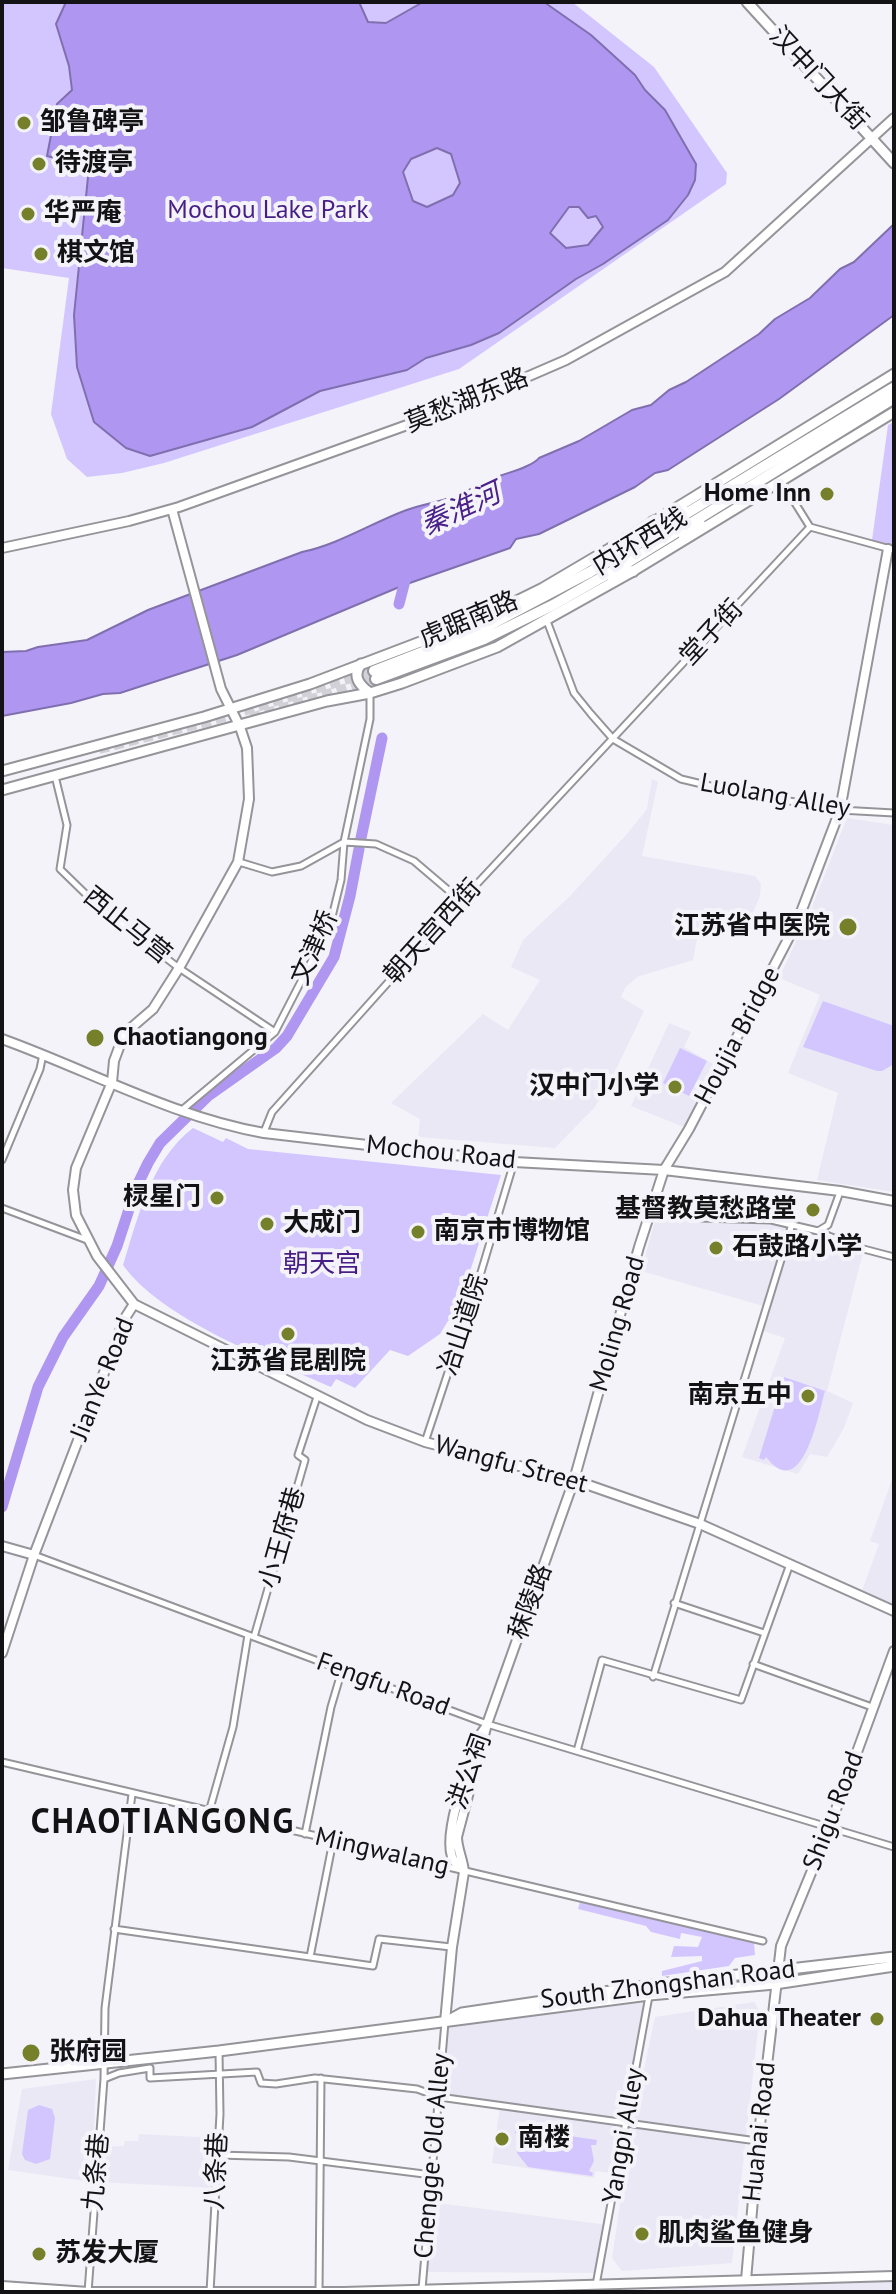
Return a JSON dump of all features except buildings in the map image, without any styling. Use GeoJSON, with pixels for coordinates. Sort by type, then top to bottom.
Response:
{"type":"FeatureCollection","features":[{"type":"Feature","properties":{"kind":"highway","name":"内环西线"},"geometry":{"type":"LineString","coordinates":[[720,499],[893,388]]}},
{"type":"Feature","properties":{"kind":"highway","name":"内环西线"},"geometry":{"type":"LineString","coordinates":[[375,675],[484,639],[894,398]]}},
{"type":"Feature","properties":{"kind":"highway"},"geometry":{"type":"LineString","coordinates":[[653,522],[720,499]]}},
{"type":"Feature","properties":{"kind":"highway"},"geometry":{"type":"LineString","coordinates":[[684,538],[720,499]]}},
{"type":"Feature","properties":{"kind":"highway"},"geometry":{"type":"LineString","coordinates":[[592,577],[626,539]]}},
{"type":"Feature","properties":{"kind":"highway"},"geometry":{"type":"LineString","coordinates":[[592,577],[633,571]]}},
{"type":"Feature","properties":{"kind":"main road","name":"汉中门大街"},"geometry":{"type":"LineString","coordinates":[[747,2],[891,160]]}},
{"type":"Feature","properties":{"kind":"main road","name":"虎踞南路"},"geometry":{"type":"LineString","coordinates":[[2,771],[310,684],[478,620],[543,588],[626,539],[894,374]]}},
{"type":"Feature","properties":{"kind":"main road","name":"虎踞南路"},"geometry":{"type":"LineString","coordinates":[[2,790],[327,701],[370,693],[438,671],[497,647],[633,571],[894,412]]}},
{"type":"Feature","properties":{"kind":"main road"},"geometry":{"type":"LineString","coordinates":[[361,664],[357,669],[357,679],[361,687],[370,693]]}},
{"type":"Feature","properties":{"kind":"main road","name":"South Zhongshan Road"},"geometry":{"type":"LineString","coordinates":[[2,2074],[105,2058],[219,2051],[445,2022],[462,2013],[894,1957]]}},
{"type":"Feature","properties":{"kind":"main road","name":"South Zhongshan Road"},"geometry":{"type":"LineString","coordinates":[[650,1990],[775,1984],[894,1966]]}},
{"type":"Feature","properties":{"kind":"street","name":"莫愁湖东路"},"geometry":{"type":"LineString","coordinates":[[2,548],[172,509],[460,406],[566,360],[725,272],[894,118]]}},
{"type":"Feature","properties":{"kind":"street"},"geometry":{"type":"LineString","coordinates":[[782,481],[810,527],[891,549]]}},
{"type":"Feature","properties":{"kind":"street","name":"JianYe Road"},"geometry":{"type":"LineString","coordinates":[[2,1653],[34,1555],[125,1318],[134,1304],[100,1260],[76,1215],[73,1190],[76,1168],[112,1082],[114,1061],[124,1034],[153,1009],[238,862],[249,799],[250,768],[240,727],[221,689],[172,509]]}},
{"type":"Feature","properties":{"kind":"street","name":"堂子街"},"geometry":{"type":"LineString","coordinates":[[613,739],[810,527]]}},
{"type":"Feature","properties":{"kind":"street","name":"Houjia Bridge"},"geometry":{"type":"LineString","coordinates":[[664,1170],[689,1129],[798,920],[840,810],[891,549]]}},
{"type":"Feature","properties":{"kind":"street","name":"Luolang Alley"},"geometry":{"type":"LineString","coordinates":[[547,621],[574,693],[613,739],[681,779],[840,810],[894,813]]}},
{"type":"Feature","properties":{"kind":"street","name":"文津桥"},"geometry":{"type":"LineString","coordinates":[[182,1110],[275,1032],[330,925],[370,719],[370,693]]}},
{"type":"Feature","properties":{"kind":"street","name":"朝天宫西街"},"geometry":{"type":"LineString","coordinates":[[264,1133],[272,1112],[461,901],[613,739]]}},
{"type":"Feature","properties":{"kind":"street","name":"西止马营"},"geometry":{"type":"LineString","coordinates":[[55,776],[67,825],[60,869],[99,907],[179,968],[275,1032]]}},
{"type":"Feature","properties":{"kind":"street"},"geometry":{"type":"LineString","coordinates":[[238,862],[272,872],[301,866],[344,842],[376,844],[414,861],[461,901]]}},
{"type":"Feature","properties":{"kind":"street","name":"Mochou Road"},"geometry":{"type":"LineString","coordinates":[[2,1039],[212,1121],[264,1133],[514,1162],[664,1170],[840,1191],[894,1201]]}},
{"type":"Feature","properties":{"kind":"street"},"geometry":{"type":"LineString","coordinates":[[2,1160],[40,1069],[43,1054]]}},
{"type":"Feature","properties":{"kind":"street","name":"冶山道院"},"geometry":{"type":"LineString","coordinates":[[425,1442],[514,1162]]}},
{"type":"Feature","properties":{"kind":"street","name":"Moling Road"},"geometry":{"type":"LineString","coordinates":[[574,1480],[664,1170]]}},
{"type":"Feature","properties":{"kind":"street"},"geometry":{"type":"LineString","coordinates":[[818,1231],[828,1225],[840,1191]]}},
{"type":"Feature","properties":{"kind":"street"},"geometry":{"type":"LineString","coordinates":[[652,1204],[701,1218],[771,1220],[792,1224],[894,1257]]}},
{"type":"Feature","properties":{"kind":"street"},"geometry":{"type":"LineString","coordinates":[[2,1208],[87,1240]]}},
{"type":"Feature","properties":{"kind":"street"},"geometry":{"type":"LineString","coordinates":[[653,1677],[792,1224]]}},
{"type":"Feature","properties":{"kind":"street","name":"Wangfu Street"},"geometry":{"type":"LineString","coordinates":[[134,1304],[367,1420],[425,1442],[574,1480],[700,1524],[894,1611]]}},
{"type":"Feature","properties":{"kind":"street","name":"小王府巷"},"geometry":{"type":"LineString","coordinates":[[209,1812],[233,1727],[251,1636],[305,1460],[298,1455],[317,1397]]}},
{"type":"Feature","properties":{"kind":"street","name":"秣陵路"},"geometry":{"type":"LineString","coordinates":[[487,1724],[574,1480]]}},
{"type":"Feature","properties":{"kind":"street"},"geometry":{"type":"LineString","coordinates":[[2,1546],[34,1555]]}},
{"type":"Feature","properties":{"kind":"street","name":"Fengfu Road"},"geometry":{"type":"LineString","coordinates":[[34,1555],[487,1724],[894,1847]]}},
{"type":"Feature","properties":{"kind":"street"},"geometry":{"type":"LineString","coordinates":[[577,1751],[602,1660],[741,1700],[790,1564]]}},
{"type":"Feature","properties":{"kind":"street"},"geometry":{"type":"LineString","coordinates":[[674,1603],[764,1633]]}},
{"type":"Feature","properties":{"kind":"street","name":"Shigu Road"},"geometry":{"type":"LineString","coordinates":[[777,1972],[781,1946],[894,1651]]}},
{"type":"Feature","properties":{"kind":"street"},"geometry":{"type":"LineString","coordinates":[[753,1664],[874,1708]]}},
{"type":"Feature","properties":{"kind":"street"},"geometry":{"type":"LineString","coordinates":[[305,1834],[331,1707],[342,1670]]}},
{"type":"Feature","properties":{"kind":"street","name":"洪公祠"},"geometry":{"type":"LineString","coordinates":[[445,2022],[452,1947],[464,1872],[457,1849],[459,1822],[487,1724]]}},
{"type":"Feature","properties":{"kind":"street","name":"Mingwalang"},"geometry":{"type":"LineString","coordinates":[[2,1762],[763,1941]]}},
{"type":"Feature","properties":{"kind":"street"},"geometry":{"type":"LineString","coordinates":[[105,2058],[105,2008],[132,1794]]}},
{"type":"Feature","properties":{"kind":"street"},"geometry":{"type":"LineString","coordinates":[[310,1957],[333,1841]]}},
{"type":"Feature","properties":{"kind":"street"},"geometry":{"type":"LineString","coordinates":[[114,1929],[373,1966],[379,1939],[452,1947]]}},
{"type":"Feature","properties":{"kind":"street","name":"Huahai Road"},"geometry":{"type":"LineString","coordinates":[[744,2292],[777,1972]]}},
{"type":"Feature","properties":{"kind":"street","name":"Yangpi Alley"},"geometry":{"type":"LineString","coordinates":[[596,2289],[650,1990]]}},
{"type":"Feature","properties":{"kind":"street","name":"Chengge Old Alley"},"geometry":{"type":"LineString","coordinates":[[422,2289],[445,2022]]}},
{"type":"Feature","properties":{"kind":"street","name":"八条巷"},"geometry":{"type":"LineString","coordinates":[[210,2292],[221,2075],[219,2051]]}},
{"type":"Feature","properties":{"kind":"street","name":"九条巷"},"geometry":{"type":"LineString","coordinates":[[88,2292],[105,2058]]}},
{"type":"Feature","properties":{"kind":"street"},"geometry":{"type":"LineString","coordinates":[[104,2079],[150,2068],[150,2078],[257,2072],[261,2083],[276,2084],[321,2078],[417,2089],[439,2097],[758,2142]]}},
{"type":"Feature","properties":{"kind":"street"},"geometry":{"type":"LineString","coordinates":[[319,2292],[321,2078]]}},
{"type":"Feature","properties":{"kind":"street"},"geometry":{"type":"LineString","coordinates":[[218,2155],[289,2157],[432,2175]]}},
{"type":"Feature","properties":{"kind":"street"},"geometry":{"type":"LineString","coordinates":[[2,2286],[88,2292],[344,2292],[596,2289],[746,2280],[894,2276]]}},
{"type":"Feature","properties":{"kind":"shaded area"},"geometry":{"type":"Polygon","coordinates":[[[652,779],[658,782],[642,856],[755,876],[761,884],[760,896],[751,917],[700,923],[693,960],[637,977],[625,988],[621,997],[644,1011],[595,1107],[555,1148],[418,1137],[420,1119],[391,1103],[483,1014],[508,1030],[540,980],[511,967],[523,940],[569,897],[647,809],[652,779]]]}},
{"type":"Feature","properties":{"kind":"shaded area"},"geometry":{"type":"Polygon","coordinates":[[[847,818],[894,825],[894,1192],[817,1180],[838,1093],[788,1073],[820,995],[779,978],[812,907],[847,818]]]}},
{"type":"Feature","properties":{"kind":"shaded area","name":"汉中门小学"},"geometry":{"type":"Polygon","coordinates":[[[669,1023],[691,1032],[684,1047],[720,1068],[689,1129],[631,1106],[669,1023]]]}},
{"type":"Feature","properties":{"kind":"shaded area"},"geometry":{"type":"Polygon","coordinates":[[[658,1210],[784,1222],[864,1249],[827,1391],[853,1403],[844,1428],[827,1457],[810,1454],[798,1474],[742,1457],[785,1338],[760,1330],[767,1307],[641,1271],[658,1210]]]}},
{"type":"Feature","properties":{"kind":"shaded area"},"geometry":{"type":"Polygon","coordinates":[[[894,1474],[894,1611],[860,1596],[879,1544],[870,1541],[894,1474]]]}},
{"type":"Feature","properties":{"kind":"shaded area"},"geometry":{"type":"Polygon","coordinates":[[[651,1985],[616,2174],[596,2171],[594,2178],[492,2163],[500,2105],[439,2097],[445,2022],[651,1985]]]}},
{"type":"Feature","properties":{"kind":"shaded area"},"geometry":{"type":"Polygon","coordinates":[[[754,2002],[760,2011],[732,2263],[622,2271],[612,2258],[630,2137],[655,2017],[754,2002]]]}},
{"type":"Feature","properties":{"kind":"shaded area"},"geometry":{"type":"Polygon","coordinates":[[[96,2079],[92,2182],[8,2170],[22,2089],[96,2079]]]}},
{"type":"Feature","properties":{"kind":"shaded area"},"geometry":{"type":"Polygon","coordinates":[[[139,2134],[218,2138],[214,2188],[98,2182],[101,2147],[124,2146],[125,2141],[138,2141],[139,2134]]]}},
{"type":"Feature","properties":{"kind":"shaded area"},"geometry":{"type":"Polygon","coordinates":[[[430,2202],[608,2225],[599,2273],[423,2272],[430,2202]]]}},
{"type":"Feature","properties":{"kind":"shaded area"},"geometry":{"type":"Polygon","coordinates":[[[894,2276],[894,2292],[650,2292],[746,2280],[894,2276]]]}},
{"type":"Feature","properties":{"kind":"green space","name":"Mochou Lake Park"},"geometry":{"type":"Polygon","coordinates":[[[2,2],[572,2],[654,67],[727,173],[726,184],[459,369],[164,463],[87,477],[67,459],[51,414],[69,278],[2,268],[2,2]]]}},
{"type":"Feature","properties":{"kind":"green space"},"geometry":{"type":"Polygon","coordinates":[[[894,422],[894,550],[872,540],[888,425],[894,422]]]}},
{"type":"Feature","properties":{"kind":"green space"},"geometry":{"type":"Polygon","coordinates":[[[823,1001],[894,1026],[894,1064],[877,1071],[803,1047],[823,1001]]]}},
{"type":"Feature","properties":{"kind":"green space"},"geometry":{"type":"Polygon","coordinates":[[[680,1048],[707,1061],[689,1096],[663,1083],[680,1048]]]}},
{"type":"Feature","properties":{"kind":"green space","name":"朝天宫"},"geometry":{"type":"Polygon","coordinates":[[[193,1128],[223,1142],[226,1138],[248,1149],[501,1175],[454,1321],[448,1321],[440,1334],[408,1356],[390,1350],[355,1388],[336,1379],[331,1387],[218,1336],[163,1303],[140,1285],[123,1265],[156,1173],[166,1156],[193,1128]]]}},
{"type":"Feature","properties":{"kind":"green space"},"geometry":{"type":"Polygon","coordinates":[[[784,1377],[825,1391],[807,1450],[790,1470],[779,1469],[766,1457],[764,1460],[759,1458],[784,1377]]]}},
{"type":"Feature","properties":{"kind":"green space"},"geometry":{"type":"Polygon","coordinates":[[[580,1902],[754,1943],[755,1955],[735,1958],[729,1966],[662,1976],[662,1971],[702,1961],[702,1956],[671,1957],[674,1946],[698,1947],[702,1937],[681,1933],[680,1939],[651,1932],[646,1926],[578,1909],[580,1902]]]}},
{"type":"Feature","properties":{"kind":"green space"},"geometry":{"type":"Polygon","coordinates":[[[39,2105],[52,2109],[55,2118],[50,2159],[36,2164],[25,2160],[22,2154],[28,2110],[39,2105]]]}},
{"type":"Feature","properties":{"kind":"green space"},"geometry":{"type":"Polygon","coordinates":[[[515,2128],[597,2140],[596,2145],[591,2145],[594,2161],[589,2171],[593,2173],[592,2176],[528,2167],[517,2153],[523,2135],[515,2133],[515,2128]]]}},
{"type":"Feature","properties":{"kind":"water","name":"Mochou Lake Park"},"geometry":{"type":"Polygon","coordinates":[[[66,2],[359,2],[368,22],[386,23],[423,2],[544,2],[591,35],[635,75],[665,110],[696,164],[695,180],[688,195],[668,220],[499,333],[426,358],[407,370],[320,391],[252,427],[150,456],[126,448],[94,422],[77,367],[74,315],[89,167],[47,156],[57,104],[72,90],[69,66],[56,24],[66,2]],[[437,148],[411,159],[403,172],[413,201],[427,207],[453,195],[460,183],[451,154],[437,148]],[[569,207],[550,233],[566,248],[588,245],[603,227],[596,216],[588,218],[579,207],[569,207]]]}},
{"type":"Feature","properties":{"kind":"water","name":"秦淮河"},"geometry":{"type":"Polygon","coordinates":[[[894,224],[894,315],[779,399],[668,470],[655,473],[635,487],[539,534],[516,539],[510,548],[404,585],[237,655],[120,693],[2,716],[2,652],[87,640],[148,610],[328,544],[411,508],[456,496],[579,441],[632,410],[651,405],[669,390],[759,334],[775,319],[810,298],[894,224]]]}},
{"type":"Feature","properties":{"kind":"waterway"},"geometry":{"type":"LineString","coordinates":[[399,604],[407,573]]}},
{"type":"Feature","properties":{"kind":"waterway"},"geometry":{"type":"LineString","coordinates":[[361,838],[382,738]]}},
{"type":"Feature","properties":{"kind":"waterway"},"geometry":{"type":"LineString","coordinates":[[2,1507],[38,1387],[63,1337],[99,1286],[148,1163],[160,1143],[208,1096],[276,1048],[287,1036],[334,957],[359,849]]}},
{"type":"Feature","properties":{"kind":"tunnel"},"geometry":{"type":"LineString","coordinates":[[99,749],[214,720],[374,671]]}},
{"type":"Feature","properties":{"kind":"tunnel"},"geometry":{"type":"LineString","coordinates":[[251,718],[376,679]]}},
{"type":"Feature","properties":{"kind":"place","name":"邹鲁碑亭"},"geometry":{"type":"Point","coordinates":[24,123]}},
{"type":"Feature","properties":{"kind":"place","name":"待渡亭"},"geometry":{"type":"Point","coordinates":[39,164]}},
{"type":"Feature","properties":{"kind":"place","name":"华严庵"},"geometry":{"type":"Point","coordinates":[28,214]}},
{"type":"Feature","properties":{"kind":"place","name":"棋文馆"},"geometry":{"type":"Point","coordinates":[41,254]}},
{"type":"Feature","properties":{"kind":"place","name":"Home Inn"},"geometry":{"type":"Point","coordinates":[827,494]}},
{"type":"Feature","properties":{"kind":"place","name":"江苏省中医院"},"geometry":{"type":"Point","coordinates":[848,927]}},
{"type":"Feature","properties":{"kind":"place","name":"Chaotiangong"},"geometry":{"type":"Point","coordinates":[95,1038]}},
{"type":"Feature","properties":{"kind":"place","name":"汉中门小学"},"geometry":{"type":"Point","coordinates":[675,1087]}},
{"type":"Feature","properties":{"kind":"place","name":"棂星门"},"geometry":{"type":"Point","coordinates":[217,1198]}},
{"type":"Feature","properties":{"kind":"place","name":"基督教莫愁路堂"},"geometry":{"type":"Point","coordinates":[813,1210]}},
{"type":"Feature","properties":{"kind":"place","name":"大成门"},"geometry":{"type":"Point","coordinates":[267,1224]}},
{"type":"Feature","properties":{"kind":"place","name":"南京市博物馆"},"geometry":{"type":"Point","coordinates":[418,1232]}},
{"type":"Feature","properties":{"kind":"place","name":"石鼓路小学"},"geometry":{"type":"Point","coordinates":[716,1248]}},
{"type":"Feature","properties":{"kind":"place","name":"江苏省昆剧院"},"geometry":{"type":"Point","coordinates":[288,1334]}},
{"type":"Feature","properties":{"kind":"place","name":"南京五中"},"geometry":{"type":"Point","coordinates":[808,1396]}},
{"type":"Feature","properties":{"kind":"place","name":"Dahua Theater"},"geometry":{"type":"Point","coordinates":[877,2019]}},
{"type":"Feature","properties":{"kind":"place","name":"张府园"},"geometry":{"type":"Point","coordinates":[31,2053]}},
{"type":"Feature","properties":{"kind":"place","name":"南楼"},"geometry":{"type":"Point","coordinates":[502,2139]}},
{"type":"Feature","properties":{"kind":"place","name":"肌肉鲨鱼健身"},"geometry":{"type":"Point","coordinates":[642,2234]}},
{"type":"Feature","properties":{"kind":"place","name":"苏发大厦"},"geometry":{"type":"Point","coordinates":[39,2254]}},
{"type":"Feature","properties":{"kind":"district","name":"CHAOTIANGONG"},"geometry":{"type":"Point","coordinates":[163,1823]}}]}
